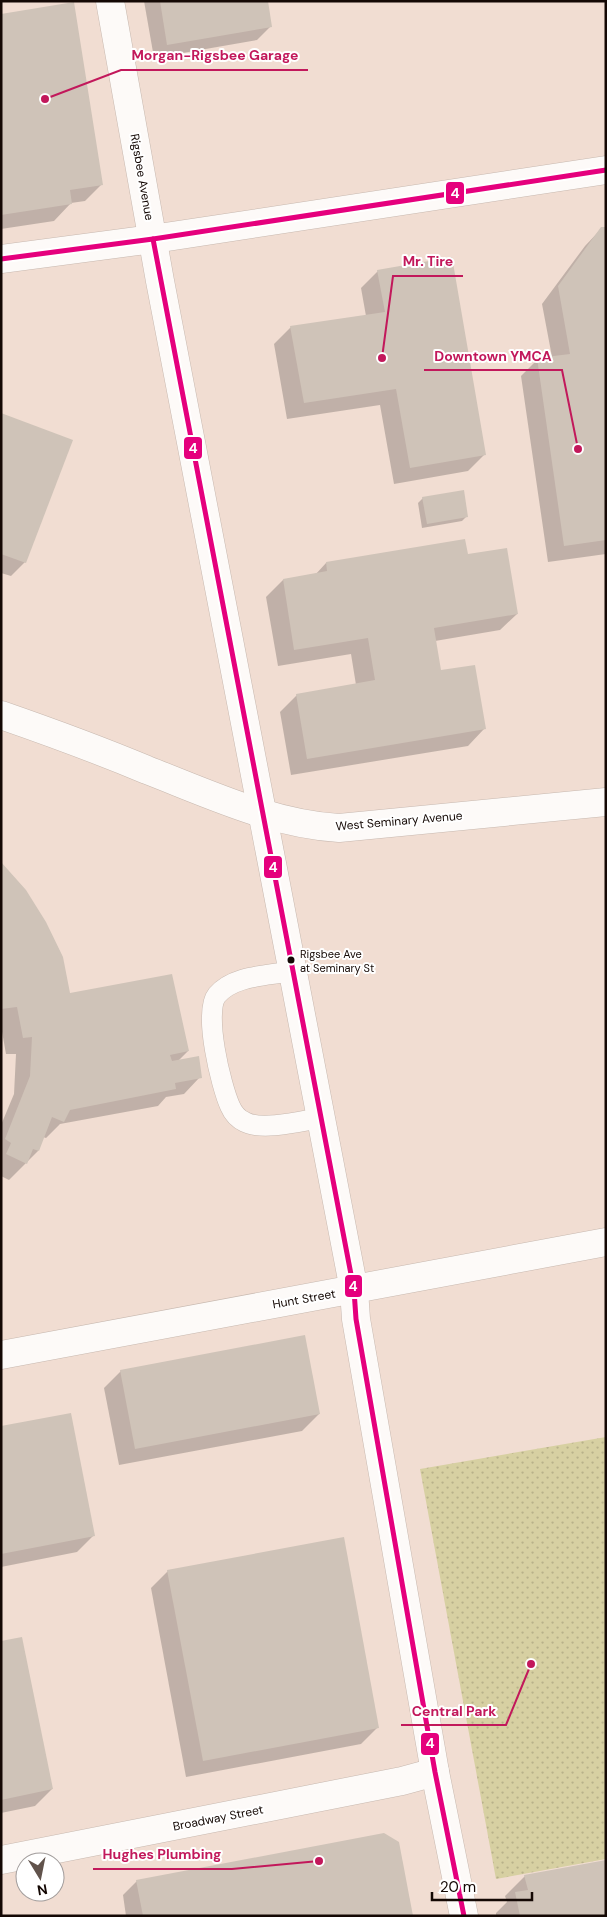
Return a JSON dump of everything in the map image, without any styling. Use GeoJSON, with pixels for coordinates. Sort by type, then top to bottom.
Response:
{"type":"FeatureCollection","features":[{"type":"Feature","properties":{"kind":"street","name":"Rigsbee Avenue"},"geometry":{"type":"LineString","coordinates":[[110,1],[153,239],[354,1290],[356,1319],[435,1772],[464,1916]]}},
{"type":"Feature","properties":{"kind":"street"},"geometry":{"type":"LineString","coordinates":[[1,259],[153,239],[606,170]]}},
{"type":"Feature","properties":{"kind":"street","name":"West Seminary Avenue"},"geometry":{"type":"LineString","coordinates":[[1,715],[262,813],[315,826],[339,828],[606,802]]}},
{"type":"Feature","properties":{"kind":"street","name":"Hunt Street"},"geometry":{"type":"LineString","coordinates":[[1,1355],[606,1242]]}},
{"type":"Feature","properties":{"kind":"street","name":"Broadway Street"},"geometry":{"type":"LineString","coordinates":[[1,1860],[402,1782],[435,1772]]}},
{"type":"Feature","properties":{"kind":"lane"},"geometry":{"type":"LineString","coordinates":[[292,971],[238,981],[224,988],[216,997],[211,1009],[212,1034],[226,1094],[230,1107],[237,1117],[247,1124],[271,1126],[320,1118]]}},
{"type":"Feature","properties":{"kind":"shaded area"},"geometry":{"type":"Polygon","coordinates":[[[606,1437],[606,1859],[496,1879],[420,1469],[606,1437]]]}},
{"type":"Feature","properties":{"kind":"building"},"geometry":{"type":"Polygon","coordinates":[[[160,1],[268,1],[272,27],[167,45],[160,1]]]}},
{"type":"Feature","properties":{"kind":"building"},"geometry":{"type":"Polygon","coordinates":[[[74,2],[103,185],[70,190],[72,204],[1,215],[1,14],[74,2]]]}},
{"type":"Feature","properties":{"kind":"building"},"geometry":{"type":"Polygon","coordinates":[[[601,227],[606,227],[606,540],[564,546],[537,358],[570,354],[558,286],[601,227]]]}},
{"type":"Feature","properties":{"kind":"building"},"geometry":{"type":"Polygon","coordinates":[[[452,257],[486,455],[410,468],[396,389],[304,403],[290,326],[385,312],[377,270],[452,257]]]}},
{"type":"Feature","properties":{"kind":"building"},"geometry":{"type":"Polygon","coordinates":[[[1,413],[73,440],[26,563],[1,554],[1,413]]]}},
{"type":"Feature","properties":{"kind":"building"},"geometry":{"type":"Polygon","coordinates":[[[464,490],[468,517],[427,524],[422,497],[464,490]]]}},
{"type":"Feature","properties":{"kind":"building"},"geometry":{"type":"Polygon","coordinates":[[[465,539],[468,554],[507,548],[518,614],[434,628],[441,670],[475,665],[486,729],[307,759],[296,694],[375,680],[368,638],[294,650],[283,579],[327,571],[326,562],[465,539]]]}},
{"type":"Feature","properties":{"kind":"building"},"geometry":{"type":"Polygon","coordinates":[[[1,862],[26,890],[46,922],[63,957],[70,993],[172,974],[189,1051],[170,1055],[172,1061],[199,1056],[202,1078],[175,1083],[176,1089],[70,1110],[64,1122],[52,1117],[39,1151],[33,1149],[27,1164],[6,1154],[11,1143],[5,1139],[30,1076],[32,1037],[23,1038],[17,1007],[1,1009],[1,862]]]}},
{"type":"Feature","properties":{"kind":"building"},"geometry":{"type":"Polygon","coordinates":[[[305,1335],[320,1414],[135,1449],[120,1370],[305,1335]]]}},
{"type":"Feature","properties":{"kind":"building"},"geometry":{"type":"Polygon","coordinates":[[[71,1413],[95,1536],[1,1554],[1,1426],[71,1413]]]}},
{"type":"Feature","properties":{"kind":"building"},"geometry":{"type":"Polygon","coordinates":[[[344,1537],[379,1728],[203,1761],[167,1570],[344,1537]]]}},
{"type":"Feature","properties":{"kind":"building"},"geometry":{"type":"Polygon","coordinates":[[[22,1637],[53,1789],[1,1800],[1,1641],[22,1637]]]}},
{"type":"Feature","properties":{"kind":"building"},"geometry":{"type":"Polygon","coordinates":[[[384,1833],[399,1842],[413,1916],[143,1916],[136,1880],[384,1833]]]}},
{"type":"Feature","properties":{"kind":"building"},"geometry":{"type":"Polygon","coordinates":[[[606,1860],[606,1916],[520,1916],[515,1892],[528,1890],[524,1875],[606,1860]]]}},
{"type":"Feature","properties":{"kind":"transit line","name":"4"},"geometry":{"type":"LineString","coordinates":[[1,259],[153,239],[606,170]]}},
{"type":"Feature","properties":{"kind":"transit line","name":"4"},"geometry":{"type":"LineString","coordinates":[[153,239],[354,1290],[356,1319],[435,1772],[464,1916]]}},
{"type":"Feature","properties":{"kind":"place","name":"Morgan-Rigsbee Garage"},"geometry":{"type":"Point","coordinates":[45,99]}},
{"type":"Feature","properties":{"kind":"place","name":"Mr. Tire"},"geometry":{"type":"Point","coordinates":[382,358]}},
{"type":"Feature","properties":{"kind":"place","name":"Downtown YMCA"},"geometry":{"type":"Point","coordinates":[578,449]}},
{"type":"Feature","properties":{"kind":"place","name":"Rigsbee Ave at Seminary St"},"geometry":{"type":"Point","coordinates":[291,960]}},
{"type":"Feature","properties":{"kind":"place","name":"Central Park"},"geometry":{"type":"Point","coordinates":[531,1664]}},
{"type":"Feature","properties":{"kind":"place","name":"Hughes Plumbing"},"geometry":{"type":"Point","coordinates":[319,1861]}}]}
